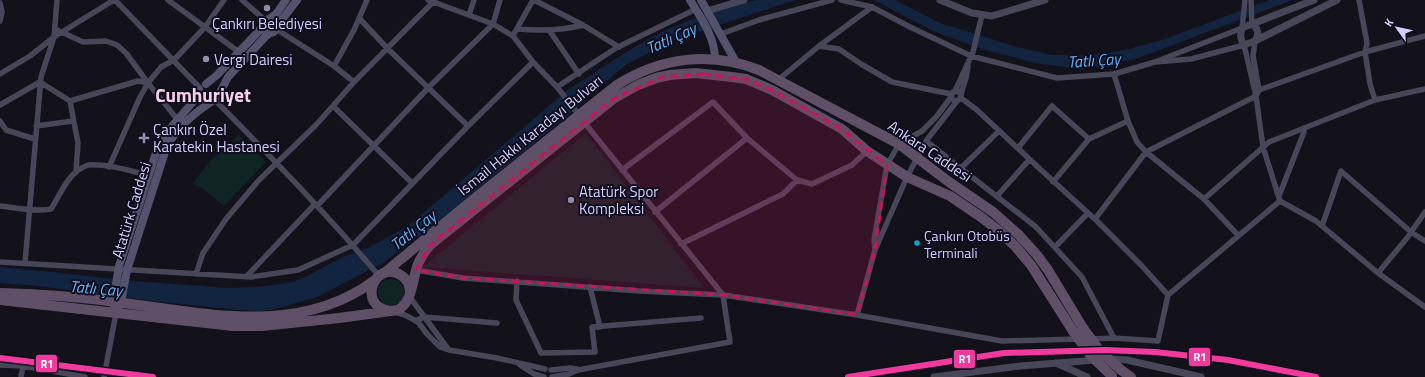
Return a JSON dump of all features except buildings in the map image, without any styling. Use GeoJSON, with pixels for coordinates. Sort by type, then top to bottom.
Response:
{"type":"FeatureCollection","features":[{"type":"Feature","properties":{"kind":"highway","name":"İsmail Hakkı Karadayı Bulvarı"},"geometry":{"type":"LineString","coordinates":[[0,293],[117,302],[227,316],[256,317],[299,313],[323,306],[345,298],[365,287],[378,275],[580,116],[617,85],[642,72],[674,62],[702,58],[715,58]]}},
{"type":"Feature","properties":{"kind":"highway","name":"Ankara Caddesi"},"geometry":{"type":"LineString","coordinates":[[715,58],[736,62],[759,70],[900,144],[949,182],[993,212],[1025,241],[1048,270],[1078,329]]}},
{"type":"Feature","properties":{"kind":"highway"},"geometry":{"type":"LineString","coordinates":[[0,300],[225,326],[262,326],[392,311],[406,304],[416,270],[421,258],[430,245],[580,116],[651,80],[662,76],[695,73],[746,80],[772,90],[842,129],[887,165],[907,177],[950,196],[981,217],[1008,239],[1030,265],[1078,329],[1092,356],[1116,374],[1131,377]]}},
{"type":"Feature","properties":{"kind":"highway"},"geometry":{"type":"LineString","coordinates":[[392,311],[383,309],[375,303],[371,294],[373,284],[378,275],[387,272],[396,273],[404,278],[409,286],[409,296]]}},
{"type":"Feature","properties":{"kind":"main road","name":"Atatürk Caddesi"},"geometry":{"type":"LineString","coordinates":[[123,272],[148,176],[160,145],[167,132],[192,103],[202,87],[217,75],[258,32],[266,21],[276,14],[286,0]]}},
{"type":"Feature","properties":{"kind":"main road","name":"Atatürk Caddesi"},"geometry":{"type":"LineString","coordinates":[[123,272],[168,145],[188,120],[214,99],[226,79],[275,29],[298,0]]}},
{"type":"Feature","properties":{"kind":"main road"},"geometry":{"type":"LineString","coordinates":[[690,0],[698,12],[714,44],[715,58]]}},
{"type":"Feature","properties":{"kind":"main road"},"geometry":{"type":"LineString","coordinates":[[702,1],[736,62]]}},
{"type":"Feature","properties":{"kind":"main road"},"geometry":{"type":"LineString","coordinates":[[266,21],[271,19],[275,21],[275,29]]}},
{"type":"Feature","properties":{"kind":"main road"},"geometry":{"type":"LineString","coordinates":[[211,84],[215,86],[218,91],[214,99],[206,102],[201,100],[199,95],[202,87],[211,84]]}},
{"type":"Feature","properties":{"kind":"main road"},"geometry":{"type":"LineString","coordinates":[[116,313],[123,272]]}},
{"type":"Feature","properties":{"kind":"street"},"geometry":{"type":"LineString","coordinates":[[25,263],[40,82],[54,37],[57,0]]}},
{"type":"Feature","properties":{"kind":"street"},"geometry":{"type":"LineString","coordinates":[[0,74],[30,56],[54,37],[115,0],[202,87]]}},
{"type":"Feature","properties":{"kind":"street"},"geometry":{"type":"LineString","coordinates":[[168,0],[239,52]]}},
{"type":"Feature","properties":{"kind":"street"},"geometry":{"type":"LineString","coordinates":[[109,167],[140,96],[148,83],[160,67],[174,60],[205,27],[224,0]]}},
{"type":"Feature","properties":{"kind":"street"},"geometry":{"type":"LineString","coordinates":[[242,0],[249,2],[266,21]]}},
{"type":"Feature","properties":{"kind":"street"},"geometry":{"type":"LineString","coordinates":[[334,66],[354,30],[367,0]]}},
{"type":"Feature","properties":{"kind":"street"},"geometry":{"type":"LineString","coordinates":[[469,15],[474,0]]}},
{"type":"Feature","properties":{"kind":"street"},"geometry":{"type":"LineString","coordinates":[[246,277],[374,146],[429,87],[493,24],[500,0]]}},
{"type":"Feature","properties":{"kind":"street"},"geometry":{"type":"LineString","coordinates":[[513,36],[533,0],[583,25],[619,47]]}},
{"type":"Feature","properties":{"kind":"street"},"geometry":{"type":"LineString","coordinates":[[707,12],[744,0]]}},
{"type":"Feature","properties":{"kind":"street"},"geometry":{"type":"LineString","coordinates":[[719,32],[832,0]]}},
{"type":"Feature","properties":{"kind":"street"},"geometry":{"type":"LineString","coordinates":[[841,0],[872,7],[910,27],[972,54],[1056,78],[1114,74],[1155,62],[1252,22],[1314,0]]}},
{"type":"Feature","properties":{"kind":"street"},"geometry":{"type":"LineString","coordinates":[[940,0],[972,13],[992,16],[1000,15],[1045,0]]}},
{"type":"Feature","properties":{"kind":"street"},"geometry":{"type":"LineString","coordinates":[[1155,62],[1191,59],[1244,45],[1338,0]]}},
{"type":"Feature","properties":{"kind":"street"},"geometry":{"type":"LineString","coordinates":[[1359,0],[1367,43],[1365,52],[1370,84],[1375,100]]}},
{"type":"Feature","properties":{"kind":"street"},"geometry":{"type":"LineString","coordinates":[[196,274],[203,254],[226,219],[259,180],[278,163],[433,1],[493,24],[513,36],[533,62],[558,87],[655,212],[722,295],[730,342],[578,370],[569,374],[552,377],[553,373],[548,370]]}},
{"type":"Feature","properties":{"kind":"street"},"geometry":{"type":"LineString","coordinates":[[1095,219],[1146,152],[1256,96],[1259,90],[1253,56],[1258,30],[1252,22],[1251,2]]}},
{"type":"Feature","properties":{"kind":"street"},"geometry":{"type":"LineString","coordinates":[[0,3],[2,12],[0,21]]}},
{"type":"Feature","properties":{"kind":"street"},"geometry":{"type":"LineString","coordinates":[[1244,3],[1240,39],[1244,45],[1256,96],[1263,147],[1279,199],[1316,221],[1378,273],[1425,307]]}},
{"type":"Feature","properties":{"kind":"street"},"geometry":{"type":"LineString","coordinates":[[778,80],[819,46],[872,7]]}},
{"type":"Feature","properties":{"kind":"street"},"geometry":{"type":"LineString","coordinates":[[558,87],[619,47],[698,12]]}},
{"type":"Feature","properties":{"kind":"street"},"geometry":{"type":"LineString","coordinates":[[875,250],[874,240],[887,165],[900,144],[922,131],[937,116],[952,94],[972,54],[982,15]]}},
{"type":"Feature","properties":{"kind":"street"},"geometry":{"type":"LineString","coordinates":[[359,18],[468,126]]}},
{"type":"Feature","properties":{"kind":"street"},"geometry":{"type":"LineString","coordinates":[[517,29],[567,29],[583,25]]}},
{"type":"Feature","properties":{"kind":"street"},"geometry":{"type":"LineString","coordinates":[[54,29],[83,42],[106,41],[117,45],[126,53],[177,119]]}},
{"type":"Feature","properties":{"kind":"street"},"geometry":{"type":"LineString","coordinates":[[275,29],[334,66],[354,82]]}},
{"type":"Feature","properties":{"kind":"street"},"geometry":{"type":"LineString","coordinates":[[549,30],[579,74]]}},
{"type":"Feature","properties":{"kind":"street"},"geometry":{"type":"LineString","coordinates":[[1259,90],[1365,52],[1425,36]]}},
{"type":"Feature","properties":{"kind":"street"},"geometry":{"type":"LineString","coordinates":[[819,46],[839,49],[892,82],[952,94],[958,91],[959,98],[977,110],[1029,160],[1095,219],[1142,266],[1168,295]]}},
{"type":"Feature","properties":{"kind":"street"},"geometry":{"type":"LineString","coordinates":[[0,262],[123,272],[246,277],[298,270],[353,245],[468,126],[533,62]]}},
{"type":"Feature","properties":{"kind":"street"},"geometry":{"type":"LineString","coordinates":[[857,315],[875,250],[907,177],[926,141],[959,98],[966,78],[968,62]]}},
{"type":"Feature","properties":{"kind":"street"},"geometry":{"type":"LineString","coordinates":[[1114,74],[1128,121],[1137,142],[1146,152],[1204,199],[1238,235]]}},
{"type":"Feature","properties":{"kind":"street"},"geometry":{"type":"LineString","coordinates":[[40,82],[70,101],[138,81],[148,83]]}},
{"type":"Feature","properties":{"kind":"street"},"geometry":{"type":"LineString","coordinates":[[0,106],[40,82]]}},
{"type":"Feature","properties":{"kind":"street"},"geometry":{"type":"LineString","coordinates":[[1204,199],[1269,142],[1375,100],[1425,89]]}},
{"type":"Feature","properties":{"kind":"street"},"geometry":{"type":"LineString","coordinates":[[952,94],[953,100],[959,98]]}},
{"type":"Feature","properties":{"kind":"street"},"geometry":{"type":"LineString","coordinates":[[214,99],[278,163],[358,250],[378,275]]}},
{"type":"Feature","properties":{"kind":"street"},"geometry":{"type":"LineString","coordinates":[[70,101],[78,143],[76,171]]}},
{"type":"Feature","properties":{"kind":"street"},"geometry":{"type":"LineString","coordinates":[[622,170],[713,102],[747,138],[797,180],[812,184],[852,165],[867,150]]}},
{"type":"Feature","properties":{"kind":"street"},"geometry":{"type":"LineString","coordinates":[[333,106],[412,183]]}},
{"type":"Feature","properties":{"kind":"street"},"geometry":{"type":"LineString","coordinates":[[1018,148],[1052,106],[1089,139]]}},
{"type":"Feature","properties":{"kind":"street"},"geometry":{"type":"LineString","coordinates":[[0,121],[6,130],[35,139]]}},
{"type":"Feature","properties":{"kind":"street"},"geometry":{"type":"LineString","coordinates":[[36,126],[73,121]]}},
{"type":"Feature","properties":{"kind":"street"},"geometry":{"type":"LineString","coordinates":[[1053,182],[1089,139],[1128,121]]}},
{"type":"Feature","properties":{"kind":"street"},"geometry":{"type":"LineString","coordinates":[[416,270],[463,278],[722,295],[857,315],[1002,341],[1114,338],[1158,341],[1168,295],[1279,199],[1304,132],[1304,128]]}},
{"type":"Feature","properties":{"kind":"street"},"geometry":{"type":"LineString","coordinates":[[962,168],[999,131]]}},
{"type":"Feature","properties":{"kind":"street"},"geometry":{"type":"LineString","coordinates":[[655,212],[747,138]]}},
{"type":"Feature","properties":{"kind":"street"},"geometry":{"type":"LineString","coordinates":[[926,141],[1036,227],[1082,277],[1114,338]]}},
{"type":"Feature","properties":{"kind":"street"},"geometry":{"type":"LineString","coordinates":[[996,196],[1029,160]]}},
{"type":"Feature","properties":{"kind":"street"},"geometry":{"type":"LineString","coordinates":[[0,206],[29,210],[51,209],[68,180],[76,171],[87,166],[95,165],[134,171],[148,176]]}},
{"type":"Feature","properties":{"kind":"street"},"geometry":{"type":"LineString","coordinates":[[1322,226],[1341,171],[1411,232],[1425,242]]}},
{"type":"Feature","properties":{"kind":"street"},"geometry":{"type":"LineString","coordinates":[[681,244],[783,194],[797,180]]}},
{"type":"Feature","properties":{"kind":"street"},"geometry":{"type":"LineString","coordinates":[[1378,273],[1425,212]]}},
{"type":"Feature","properties":{"kind":"street"},"geometry":{"type":"LineString","coordinates":[[1055,247],[1088,213]]}},
{"type":"Feature","properties":{"kind":"street"},"geometry":{"type":"LineString","coordinates":[[517,281],[516,300],[541,352],[595,352],[592,327],[702,318]]}},
{"type":"Feature","properties":{"kind":"street"},"geometry":{"type":"LineString","coordinates":[[590,287],[600,327]]}},
{"type":"Feature","properties":{"kind":"street"},"geometry":{"type":"LineString","coordinates":[[409,296],[448,349]]}},
{"type":"Feature","properties":{"kind":"street"},"geometry":{"type":"LineString","coordinates":[[392,311],[405,315],[415,321],[440,347],[548,370],[570,368],[578,370]]}},
{"type":"Feature","properties":{"kind":"street"},"geometry":{"type":"LineString","coordinates":[[104,377],[116,313]]}},
{"type":"Feature","properties":{"kind":"street"},"geometry":{"type":"LineString","coordinates":[[415,321],[424,317],[497,323]]}},
{"type":"Feature","properties":{"kind":"street"},"geometry":{"type":"LineString","coordinates":[[934,377],[1055,362],[1117,359],[1201,377]]}},
{"type":"Feature","properties":{"kind":"street"},"geometry":{"type":"LineString","coordinates":[[1055,362],[1087,377]]}},
{"type":"Feature","properties":{"kind":"street"},"geometry":{"type":"LineString","coordinates":[[518,364],[534,374],[544,377],[543,373],[548,370]]}},
{"type":"Feature","properties":{"kind":"street"},"geometry":{"type":"LineString","coordinates":[[0,365],[23,366],[85,377]]}},
{"type":"Feature","properties":{"kind":"street"},"geometry":{"type":"LineString","coordinates":[[21,377],[23,366]]}},
{"type":"Feature","properties":{"kind":"highlighted area"},"geometry":{"type":"Polygon","coordinates":[[[703,74],[746,79],[772,90],[842,129],[887,165],[875,250],[857,315],[723,295],[463,278],[416,270],[430,245],[613,99],[662,77],[703,74]]]}},
{"type":"Feature","properties":{"kind":"green space","name":"Atatürk Spor Kompleksi"},"geometry":{"type":"Polygon","coordinates":[[[586,133],[704,288],[423,267],[586,133]]]}},
{"type":"Feature","properties":{"kind":"green space"},"geometry":{"type":"Polygon","coordinates":[[[239,135],[266,162],[224,206],[206,191],[193,183],[210,161],[239,135]]]}},
{"type":"Feature","properties":{"kind":"green space"},"geometry":{"type":"Polygon","coordinates":[[[391,279],[400,283],[404,292],[400,301],[391,305],[382,301],[378,292],[382,283],[391,279]]]}},
{"type":"Feature","properties":{"kind":"water","name":"Tatlı Çay"},"geometry":{"type":"Polygon","coordinates":[[[756,0],[795,0],[674,40],[627,64],[566,117],[429,229],[381,264],[317,297],[279,308],[261,311],[238,310],[38,286],[0,283],[0,267],[132,281],[229,288],[258,287],[292,282],[305,277],[343,257],[368,248],[408,226],[569,89],[628,51],[652,37],[680,24],[713,12],[756,0]]]}},
{"type":"Feature","properties":{"kind":"water","name":"Tatlı Çay"},"geometry":{"type":"Polygon","coordinates":[[[874,0],[895,0],[940,23],[1014,46],[1052,55],[1078,55],[1101,54],[1129,49],[1165,39],[1269,0],[1293,0],[1138,58],[1105,66],[1073,68],[1035,63],[981,49],[933,31],[874,0]]]}},
{"type":"Feature","properties":{"kind":"transit line","name":"R1"},"geometry":{"type":"LineString","coordinates":[[848,377],[1004,353],[1105,350],[1155,352],[1228,360],[1316,377]]}},
{"type":"Feature","properties":{"kind":"transit line","name":"R1"},"geometry":{"type":"LineString","coordinates":[[0,358],[153,377]]}},
{"type":"Feature","properties":{"kind":"place","name":"Çankırı Belediyesi"},"geometry":{"type":"Point","coordinates":[267,8]}},
{"type":"Feature","properties":{"kind":"place","name":"Vergi Dairesi"},"geometry":{"type":"Point","coordinates":[206,59]}},
{"type":"Feature","properties":{"kind":"place","name":"Çankırı Özel Karatekin Hastanesi"},"geometry":{"type":"Point","coordinates":[144,138]}},
{"type":"Feature","properties":{"kind":"place","name":"Atatürk Spor Kompleksi"},"geometry":{"type":"Point","coordinates":[571,200]}},
{"type":"Feature","properties":{"kind":"place","name":"Çankırı Otobüs Terminali"},"geometry":{"type":"Point","coordinates":[917,243]}},
{"type":"Feature","properties":{"kind":"district","name":"Cumhuriyet"},"geometry":{"type":"Point","coordinates":[203,94]}}]}
